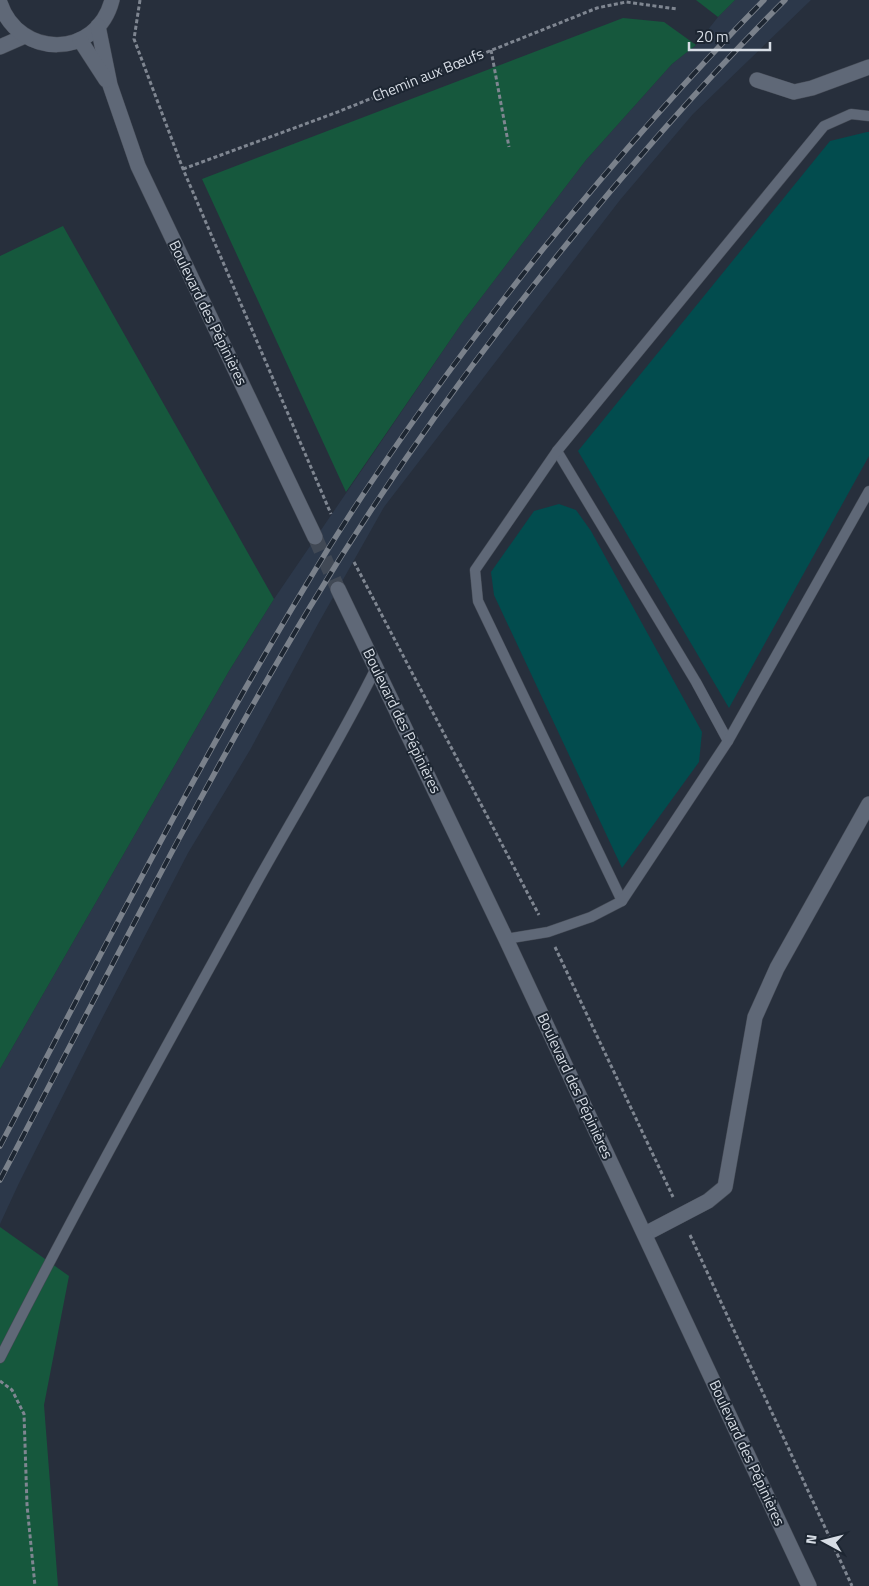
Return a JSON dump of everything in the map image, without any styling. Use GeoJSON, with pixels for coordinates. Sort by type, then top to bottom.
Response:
{"type":"FeatureCollection","features":[{"type":"Feature","properties":{"kind":"main road"},"geometry":{"type":"LineString","coordinates":[[0,3],[8,21],[25,36],[46,44],[69,43],[80,40],[98,26],[105,17],[112,0]]}},
{"type":"Feature","properties":{"kind":"main road","name":"Boulevard des Pépinières"},"geometry":{"type":"LineString","coordinates":[[98,26],[110,85],[138,166],[315,537]]}},
{"type":"Feature","properties":{"kind":"main road"},"geometry":{"type":"LineString","coordinates":[[0,47],[25,36]]}},
{"type":"Feature","properties":{"kind":"main road","name":"Boulevard des Pépinières"},"geometry":{"type":"LineString","coordinates":[[80,40],[110,85]]}},
{"type":"Feature","properties":{"kind":"main road"},"geometry":{"type":"LineString","coordinates":[[757,80],[794,92],[812,88],[869,67]]}},
{"type":"Feature","properties":{"kind":"main road","name":"Boulevard des Pépinières"},"geometry":{"type":"LineString","coordinates":[[338,589],[506,939],[809,1586]]}},
{"type":"Feature","properties":{"kind":"main road"},"geometry":{"type":"LineString","coordinates":[[645,1234],[708,1201],[725,1187],[755,1017],[777,968],[869,804]]}},
{"type":"Feature","properties":{"kind":"lane"},"geometry":{"type":"LineString","coordinates":[[622,901],[478,601],[475,570],[558,450],[824,126],[850,114],[869,116]]}},
{"type":"Feature","properties":{"kind":"lane"},"geometry":{"type":"LineString","coordinates":[[558,450],[696,682],[728,741]]}},
{"type":"Feature","properties":{"kind":"lane"},"geometry":{"type":"LineString","coordinates":[[506,939],[548,932],[591,917],[622,901],[728,741],[869,491]]}},
{"type":"Feature","properties":{"kind":"lane"},"geometry":{"type":"LineString","coordinates":[[0,1358],[49,1261],[119,1131],[276,848],[354,712],[376,668]]}},
{"type":"Feature","properties":{"kind":"path"},"geometry":{"type":"LineString","coordinates":[[140,0],[134,39],[184,169],[331,514]]}},
{"type":"Feature","properties":{"kind":"path","name":"Chemin aux Bœufs"},"geometry":{"type":"LineString","coordinates":[[184,169],[334,113],[597,8],[625,1],[677,8]]}},
{"type":"Feature","properties":{"kind":"path"},"geometry":{"type":"LineString","coordinates":[[490,50],[508,147]]}},
{"type":"Feature","properties":{"kind":"path"},"geometry":{"type":"LineString","coordinates":[[354,562],[548,932],[852,1586]]}},
{"type":"Feature","properties":{"kind":"path"},"geometry":{"type":"LineString","coordinates":[[0,1381],[12,1390],[24,1414],[27,1505],[35,1586]]}},
{"type":"Feature","properties":{"kind":"shaded area"},"geometry":{"type":"Polygon","coordinates":[[[696,0],[735,0],[718,17],[696,0]]]}},
{"type":"Feature","properties":{"kind":"shaded area"},"geometry":{"type":"Polygon","coordinates":[[[735,0],[811,0],[693,114],[620,200],[384,507],[250,750],[188,853],[97,1028],[0,1224],[0,1069],[229,671],[274,599],[464,320],[586,160],[672,64],[696,45],[718,17],[735,0]]]}},
{"type":"Feature","properties":{"kind":"shaded area"},"geometry":{"type":"Polygon","coordinates":[[[623,18],[664,22],[696,45],[672,64],[586,160],[464,320],[346,492],[202,179],[623,18]]]}},
{"type":"Feature","properties":{"kind":"shaded area"},"geometry":{"type":"Polygon","coordinates":[[[869,132],[869,456],[729,708],[578,451],[830,141],[869,132]]]}},
{"type":"Feature","properties":{"kind":"shaded area"},"geometry":{"type":"Polygon","coordinates":[[[63,226],[274,599],[229,671],[0,1069],[0,256],[63,226]]]}},
{"type":"Feature","properties":{"kind":"shaded area"},"geometry":{"type":"Polygon","coordinates":[[[559,504],[576,510],[591,531],[702,732],[699,762],[622,868],[494,595],[491,572],[534,511],[559,504]]]}},
{"type":"Feature","properties":{"kind":"shaded area"},"geometry":{"type":"Polygon","coordinates":[[[0,1227],[69,1276],[44,1405],[58,1586],[0,1586],[0,1227]]]}},
{"type":"Feature","properties":{"kind":"tunnel"},"geometry":{"type":"LineString","coordinates":[[315,537],[338,589]]}},
{"type":"Feature","properties":{"kind":"railway"},"geometry":{"type":"LineString","coordinates":[[0,1146],[147,866],[223,727],[303,590],[358,502],[448,373],[543,249],[650,122],[764,0]]}},
{"type":"Feature","properties":{"kind":"railway"},"geometry":{"type":"LineString","coordinates":[[0,1180],[189,819],[310,607],[367,516],[459,384],[557,256],[668,125],[785,0]]}}]}
